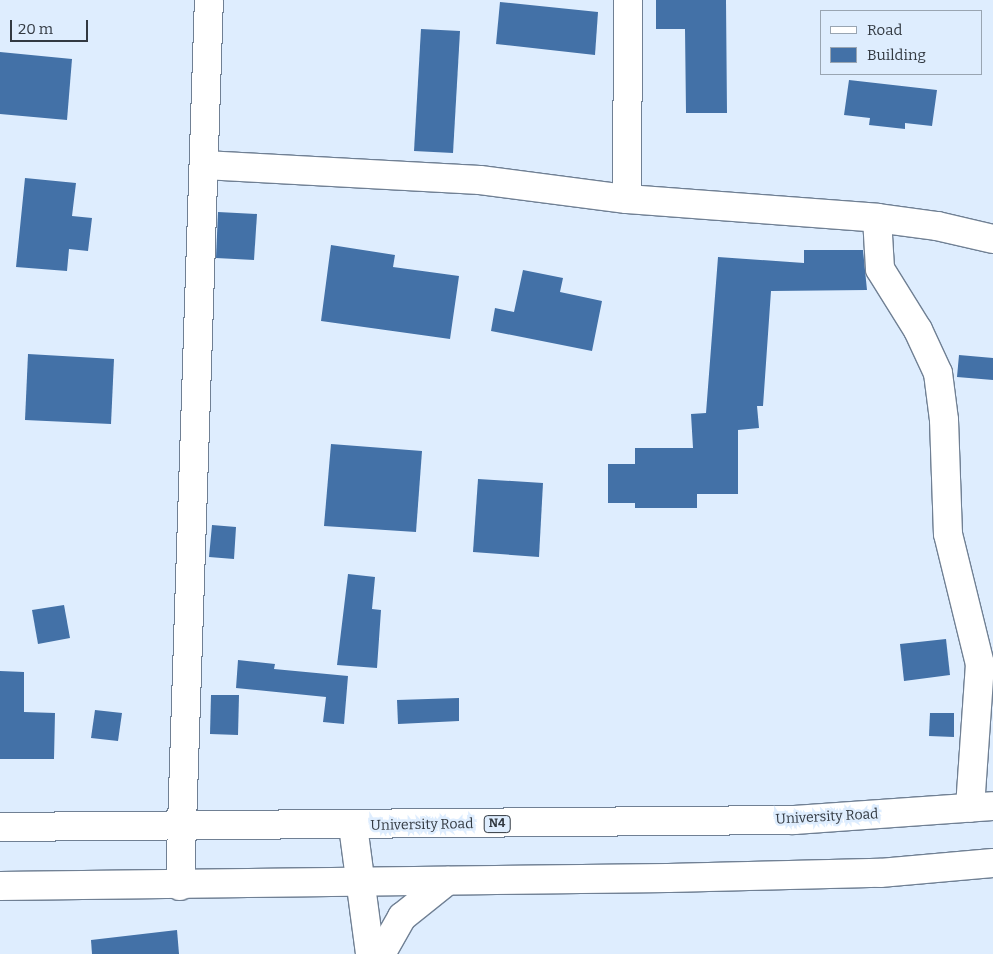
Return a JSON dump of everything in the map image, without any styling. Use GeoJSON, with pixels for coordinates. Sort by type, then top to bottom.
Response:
{"type":"FeatureCollection","features":[{"type":"Feature","properties":{"kind":"main road"},"geometry":{"type":"LineString","coordinates":[[180,886],[209,0]]}},
{"type":"Feature","properties":{"kind":"main road"},"geometry":{"type":"LineString","coordinates":[[627,199],[628,0]]}},
{"type":"Feature","properties":{"kind":"main road"},"geometry":{"type":"LineString","coordinates":[[204,165],[480,180],[627,199],[877,218],[937,226],[993,239]]}},
{"type":"Feature","properties":{"kind":"main road"},"geometry":{"type":"LineString","coordinates":[[877,218],[880,269],[918,330],[938,373],[944,420],[948,534],[980,664],[981,807]]}},
{"type":"Feature","properties":{"kind":"main road","name":"University Road"},"geometry":{"type":"LineString","coordinates":[[0,827],[353,826],[794,820],[981,807]]}},
{"type":"Feature","properties":{"kind":"main road"},"geometry":{"type":"LineString","coordinates":[[353,826],[358,881],[370,954]]}},
{"type":"Feature","properties":{"kind":"main road"},"geometry":{"type":"LineString","coordinates":[[0,886],[180,886],[880,872],[993,863]]}},
{"type":"Feature","properties":{"kind":"main road"},"geometry":{"type":"LineString","coordinates":[[381,954],[402,917],[447,880]]}},
{"type":"Feature","properties":{"kind":"building"},"geometry":{"type":"Polygon","coordinates":[[[656,0],[726,0],[727,113],[686,113],[685,29],[656,29],[656,0]]]}},
{"type":"Feature","properties":{"kind":"building"},"geometry":{"type":"Polygon","coordinates":[[[500,2],[598,12],[595,55],[496,44],[500,2]]]}},
{"type":"Feature","properties":{"kind":"building"},"geometry":{"type":"Polygon","coordinates":[[[421,29],[460,31],[453,153],[414,151],[421,29]]]}},
{"type":"Feature","properties":{"kind":"building"},"geometry":{"type":"Polygon","coordinates":[[[0,52],[72,59],[67,120],[0,114],[0,52]]]}},
{"type":"Feature","properties":{"kind":"building"},"geometry":{"type":"Polygon","coordinates":[[[849,80],[937,90],[932,126],[905,123],[905,129],[869,125],[870,118],[844,115],[849,80]]]}},
{"type":"Feature","properties":{"kind":"building"},"geometry":{"type":"Polygon","coordinates":[[[25,178],[76,183],[72,216],[92,218],[88,251],[69,249],[67,271],[16,267],[25,178]]]}},
{"type":"Feature","properties":{"kind":"building"},"geometry":{"type":"Polygon","coordinates":[[[218,212],[257,214],[254,260],[216,258],[218,212]]]}},
{"type":"Feature","properties":{"kind":"building"},"geometry":{"type":"Polygon","coordinates":[[[331,245],[395,255],[393,267],[459,276],[450,339],[321,321],[331,245]]]}},
{"type":"Feature","properties":{"kind":"building"},"geometry":{"type":"Polygon","coordinates":[[[804,250],[863,250],[867,290],[771,291],[763,406],[757,406],[759,428],[738,430],[738,494],[697,494],[697,508],[635,508],[635,503],[608,503],[608,464],[635,464],[635,448],[693,448],[691,414],[706,413],[718,257],[804,263],[804,250]]]}},
{"type":"Feature","properties":{"kind":"building"},"geometry":{"type":"Polygon","coordinates":[[[523,270],[563,278],[560,292],[602,301],[592,351],[491,331],[495,308],[514,312],[523,270]]]}},
{"type":"Feature","properties":{"kind":"building"},"geometry":{"type":"Polygon","coordinates":[[[28,354],[114,359],[111,424],[25,420],[28,354]]]}},
{"type":"Feature","properties":{"kind":"building"},"geometry":{"type":"Polygon","coordinates":[[[959,355],[993,358],[993,380],[957,377],[959,355]]]}},
{"type":"Feature","properties":{"kind":"building"},"geometry":{"type":"Polygon","coordinates":[[[331,444],[422,451],[416,532],[324,526],[331,444]]]}},
{"type":"Feature","properties":{"kind":"building"},"geometry":{"type":"Polygon","coordinates":[[[478,479],[543,483],[539,557],[473,552],[478,479]]]}},
{"type":"Feature","properties":{"kind":"building"},"geometry":{"type":"Polygon","coordinates":[[[212,525],[236,527],[234,559],[209,557],[212,525]]]}},
{"type":"Feature","properties":{"kind":"building"},"geometry":{"type":"Polygon","coordinates":[[[348,574],[375,577],[372,609],[381,610],[377,668],[337,665],[348,574]]]}},
{"type":"Feature","properties":{"kind":"building"},"geometry":{"type":"Polygon","coordinates":[[[64,605],[70,638],[38,644],[32,610],[64,605]]]}},
{"type":"Feature","properties":{"kind":"building"},"geometry":{"type":"Polygon","coordinates":[[[946,639],[950,675],[904,681],[900,644],[946,639]]]}},
{"type":"Feature","properties":{"kind":"building"},"geometry":{"type":"Polygon","coordinates":[[[238,660],[275,664],[274,669],[348,676],[344,724],[323,722],[326,697],[236,688],[238,660]]]}},
{"type":"Feature","properties":{"kind":"building"},"geometry":{"type":"Polygon","coordinates":[[[0,671],[24,672],[24,712],[55,713],[54,759],[0,759],[0,671]]]}},
{"type":"Feature","properties":{"kind":"building"},"geometry":{"type":"Polygon","coordinates":[[[211,695],[239,695],[238,735],[210,734],[211,695]]]}},
{"type":"Feature","properties":{"kind":"building"},"geometry":{"type":"Polygon","coordinates":[[[459,698],[459,721],[398,724],[397,700],[459,698]]]}},
{"type":"Feature","properties":{"kind":"building"},"geometry":{"type":"Polygon","coordinates":[[[95,710],[122,713],[118,741],[91,738],[95,710]]]}},
{"type":"Feature","properties":{"kind":"building"},"geometry":{"type":"Polygon","coordinates":[[[930,713],[954,713],[954,737],[929,736],[930,713]]]}},
{"type":"Feature","properties":{"kind":"building"},"geometry":{"type":"Polygon","coordinates":[[[177,930],[179,954],[92,954],[91,940],[177,930]]]}}]}
